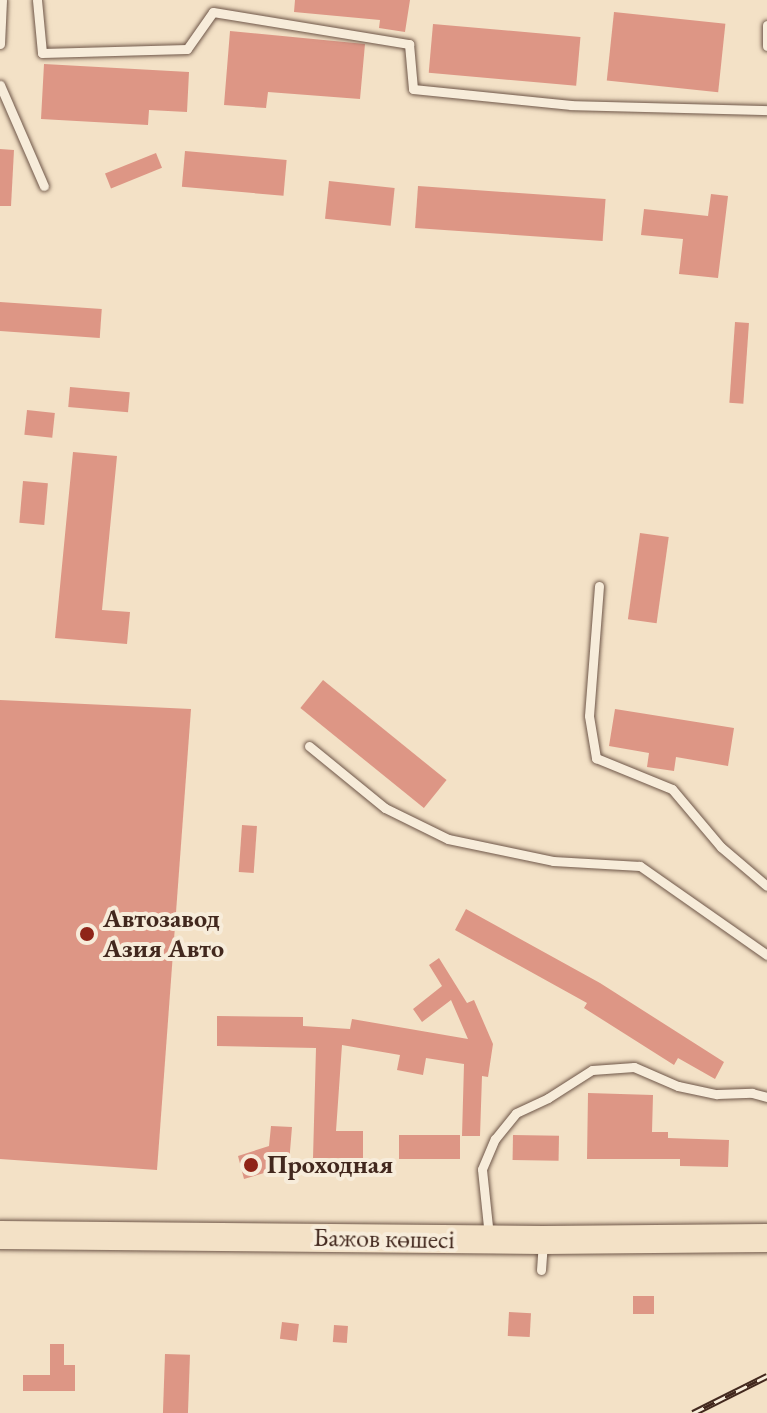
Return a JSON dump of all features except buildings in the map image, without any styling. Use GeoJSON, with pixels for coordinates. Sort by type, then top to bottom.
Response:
{"type":"FeatureCollection","features":[{"type":"Feature","properties":{"kind":"main road","name":"Бажов көшесі"},"geometry":{"type":"LineString","coordinates":[[0,1235],[543,1240],[767,1238]]}},
{"type":"Feature","properties":{"kind":"lane"},"geometry":{"type":"LineString","coordinates":[[0,44],[2,0]]}},
{"type":"Feature","properties":{"kind":"lane"},"geometry":{"type":"LineString","coordinates":[[37,0],[42,53],[187,49],[213,12],[409,44],[413,89],[571,105],[767,110]]}},
{"type":"Feature","properties":{"kind":"lane"},"geometry":{"type":"LineString","coordinates":[[767,25],[767,46]]}},
{"type":"Feature","properties":{"kind":"lane"},"geometry":{"type":"LineString","coordinates":[[0,85],[44,186]]}},
{"type":"Feature","properties":{"kind":"lane"},"geometry":{"type":"LineString","coordinates":[[599,586],[589,716],[596,758],[672,789],[721,847],[767,886]]}},
{"type":"Feature","properties":{"kind":"lane"},"geometry":{"type":"LineString","coordinates":[[309,746],[385,808],[448,839],[553,861],[640,866],[767,955]]}},
{"type":"Feature","properties":{"kind":"lane"},"geometry":{"type":"LineString","coordinates":[[489,1239],[482,1169],[495,1139],[516,1113],[548,1098],[592,1070],[634,1067],[678,1086],[717,1094],[752,1093],[767,1097]]}},
{"type":"Feature","properties":{"kind":"lane"},"geometry":{"type":"LineString","coordinates":[[541,1270],[543,1240]]}},
{"type":"Feature","properties":{"kind":"railway"},"geometry":{"type":"LineString","coordinates":[[693,1413],[767,1376]]}},
{"type":"Feature","properties":{"kind":"place","name":"Автозавод Азия Авто"},"geometry":{"type":"Point","coordinates":[87,934]}},
{"type":"Feature","properties":{"kind":"place","name":"Проходная"},"geometry":{"type":"Point","coordinates":[251,1165]}}]}
